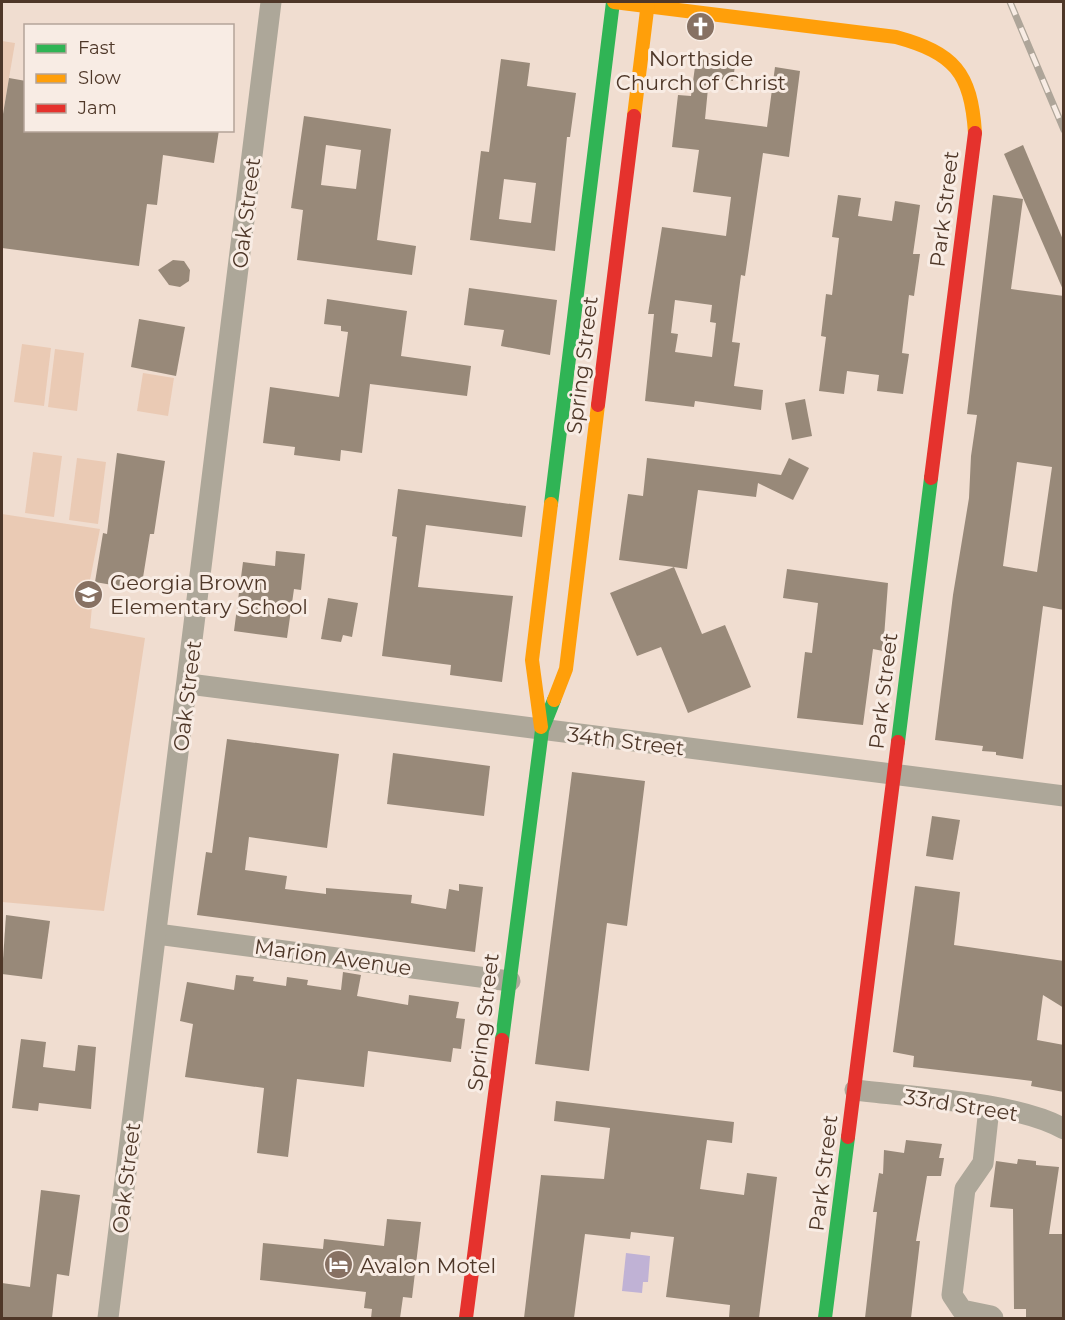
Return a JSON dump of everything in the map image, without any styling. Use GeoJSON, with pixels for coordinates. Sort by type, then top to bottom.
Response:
{"type":"FeatureCollection","features":[{"type":"Feature","properties":{"kind":"main road"},"geometry":{"type":"LineString","coordinates":[[614,2],[648,3]]}},
{"type":"Feature","properties":{"kind":"main road","name":"Spring Street"},"geometry":{"type":"LineString","coordinates":[[542,730],[532,660],[614,2]]}},
{"type":"Feature","properties":{"kind":"main road","name":"Park Street"},"geometry":{"type":"LineString","coordinates":[[648,3],[896,37],[923,43],[945,55],[962,70],[973,102],[975,132],[825,1318]]}},
{"type":"Feature","properties":{"kind":"main road","name":"Spring Street"},"geometry":{"type":"LineString","coordinates":[[466,1318],[542,730],[566,669],[648,3]]}},
{"type":"Feature","properties":{"kind":"street","name":"Oak Street"},"geometry":{"type":"LineString","coordinates":[[108,1318],[189,684],[271,2]]}},
{"type":"Feature","properties":{"kind":"street","name":"34th Street"},"geometry":{"type":"LineString","coordinates":[[189,684],[1064,796]]}},
{"type":"Feature","properties":{"kind":"street","name":"Marion Avenue"},"geometry":{"type":"LineString","coordinates":[[157,934],[510,981]]}},
{"type":"Feature","properties":{"kind":"street","name":"33rd Street"},"geometry":{"type":"LineString","coordinates":[[855,1090],[989,1108],[1047,1119],[1064,1129]]}},
{"type":"Feature","properties":{"kind":"street"},"geometry":{"type":"LineString","coordinates":[[989,1108],[983,1163],[965,1189],[952,1295],[962,1310],[993,1318]]}},
{"type":"Feature","properties":{"kind":"shaded area"},"geometry":{"type":"Polygon","coordinates":[[[2,41],[15,43],[3,113],[2,112],[2,41]]]}},
{"type":"Feature","properties":{"kind":"shaded area"},"geometry":{"type":"Polygon","coordinates":[[[22,344],[51,348],[44,406],[14,402],[22,344]]]}},
{"type":"Feature","properties":{"kind":"shaded area"},"geometry":{"type":"Polygon","coordinates":[[[55,349],[84,353],[77,411],[48,407],[55,349]]]}},
{"type":"Feature","properties":{"kind":"shaded area"},"geometry":{"type":"Polygon","coordinates":[[[143,373],[174,378],[168,416],[137,411],[143,373]]]}},
{"type":"Feature","properties":{"kind":"shaded area"},"geometry":{"type":"Polygon","coordinates":[[[33,452],[62,456],[54,517],[25,513],[33,452]]]}},
{"type":"Feature","properties":{"kind":"shaded area"},"geometry":{"type":"Polygon","coordinates":[[[77,458],[106,462],[98,524],[69,520],[77,458]]]}},
{"type":"Feature","properties":{"kind":"shaded area"},"geometry":{"type":"Polygon","coordinates":[[[2,514],[100,529],[90,580],[94,585],[90,628],[145,638],[104,911],[2,902],[2,514]]]}},
{"type":"Feature","properties":{"kind":"shaded area"},"geometry":{"type":"Polygon","coordinates":[[[626,1253],[650,1256],[648,1282],[643,1282],[642,1293],[622,1291],[626,1253]]]}},
{"type":"Feature","properties":{"kind":"building"},"geometry":{"type":"Polygon","coordinates":[[[697,52],[712,54],[712,62],[735,65],[733,81],[709,78],[705,119],[767,127],[775,67],[800,71],[789,157],[763,153],[745,276],[741,275],[732,342],[740,343],[734,386],[763,390],[761,410],[695,401],[694,407],[645,401],[654,314],[648,314],[662,227],[726,236],[731,197],[693,192],[699,150],[672,147],[678,95],[691,96],[697,52]],[[675,300],[671,333],[678,334],[675,352],[712,357],[716,323],[710,322],[712,305],[675,300]]]}},
{"type":"Feature","properties":{"kind":"building"},"geometry":{"type":"Polygon","coordinates":[[[501,59],[530,63],[527,86],[576,93],[570,137],[567,137],[555,251],[470,240],[481,151],[489,152],[501,59]],[[504,179],[499,219],[531,223],[536,183],[504,179]]]}},
{"type":"Feature","properties":{"kind":"building"},"geometry":{"type":"Polygon","coordinates":[[[9,78],[24,81],[24,132],[219,132],[214,163],[163,155],[157,205],[147,204],[139,266],[2,248],[2,120],[9,78]]]}},
{"type":"Feature","properties":{"kind":"building"},"geometry":{"type":"Polygon","coordinates":[[[304,116],[391,129],[377,240],[416,246],[412,275],[297,260],[303,210],[291,208],[304,116]],[[326,145],[321,185],[356,189],[361,150],[326,145]]]}},
{"type":"Feature","properties":{"kind":"building"},"geometry":{"type":"Polygon","coordinates":[[[1023,145],[1064,242],[1064,292],[1004,154],[1023,145]]]}},
{"type":"Feature","properties":{"kind":"building"},"geometry":{"type":"Polygon","coordinates":[[[838,195],[861,198],[858,216],[892,221],[895,201],[920,205],[913,254],[920,254],[914,296],[909,295],[902,353],[909,354],[903,394],[877,391],[879,375],[847,371],[844,394],[819,391],[826,337],[821,336],[826,294],[832,295],[839,238],[832,237],[838,195]]]}},
{"type":"Feature","properties":{"kind":"building"},"geometry":{"type":"Polygon","coordinates":[[[993,195],[1023,199],[1011,289],[1064,296],[1064,610],[1043,606],[1023,759],[982,751],[983,746],[935,740],[953,595],[969,498],[971,456],[977,415],[967,414],[993,195]],[[1017,462],[1003,566],[1037,572],[1052,467],[1017,462]]]}},
{"type":"Feature","properties":{"kind":"building"},"geometry":{"type":"Polygon","coordinates":[[[173,260],[184,261],[190,270],[189,281],[180,287],[169,285],[158,270],[173,260]]]}},
{"type":"Feature","properties":{"kind":"building"},"geometry":{"type":"Polygon","coordinates":[[[469,288],[557,300],[550,355],[501,346],[504,330],[464,325],[469,288]]]}},
{"type":"Feature","properties":{"kind":"building"},"geometry":{"type":"Polygon","coordinates":[[[327,299],[407,311],[401,356],[471,366],[467,396],[370,384],[362,453],[341,450],[340,461],[294,455],[295,447],[263,443],[270,387],[339,397],[348,332],[341,331],[341,326],[324,324],[327,299]]]}},
{"type":"Feature","properties":{"kind":"building"},"geometry":{"type":"Polygon","coordinates":[[[139,319],[185,327],[176,376],[131,367],[139,319]]]}},
{"type":"Feature","properties":{"kind":"building"},"geometry":{"type":"Polygon","coordinates":[[[805,399],[812,436],[792,440],[785,403],[805,399]]]}},
{"type":"Feature","properties":{"kind":"building"},"geometry":{"type":"Polygon","coordinates":[[[117,453],[165,461],[154,534],[150,534],[141,590],[95,582],[103,533],[107,534],[117,453]]]}},
{"type":"Feature","properties":{"kind":"building"},"geometry":{"type":"Polygon","coordinates":[[[647,458],[781,475],[789,458],[809,468],[793,500],[758,483],[756,497],[698,490],[687,569],[619,560],[628,494],[643,496],[647,458]]]}},
{"type":"Feature","properties":{"kind":"building"},"geometry":{"type":"Polygon","coordinates":[[[398,489],[526,506],[522,537],[426,525],[418,587],[513,596],[502,682],[450,675],[451,665],[382,656],[397,537],[392,536],[398,489]]]}},
{"type":"Feature","properties":{"kind":"building"},"geometry":{"type":"Polygon","coordinates":[[[276,551],[305,554],[301,590],[294,589],[287,638],[234,631],[243,562],[275,566],[276,551]]]}},
{"type":"Feature","properties":{"kind":"building"},"geometry":{"type":"Polygon","coordinates":[[[674,567],[702,634],[725,625],[751,687],[688,713],[661,647],[637,656],[610,593],[674,567]]]}},
{"type":"Feature","properties":{"kind":"building"},"geometry":{"type":"Polygon","coordinates":[[[787,569],[888,583],[883,651],[873,649],[863,725],[797,718],[805,652],[812,653],[818,603],[783,598],[787,569]]]}},
{"type":"Feature","properties":{"kind":"building"},"geometry":{"type":"Polygon","coordinates":[[[328,598],[358,603],[352,637],[343,635],[341,642],[321,639],[328,598]]]}},
{"type":"Feature","properties":{"kind":"building"},"geometry":{"type":"Polygon","coordinates":[[[227,739],[339,754],[327,848],[249,837],[245,870],[287,876],[285,889],[326,894],[326,888],[412,895],[411,903],[446,909],[449,889],[459,891],[459,884],[483,887],[475,952],[197,915],[206,852],[212,853],[227,739]]]}},
{"type":"Feature","properties":{"kind":"building"},"geometry":{"type":"Polygon","coordinates":[[[393,753],[490,766],[484,816],[387,804],[393,753]]]}},
{"type":"Feature","properties":{"kind":"building"},"geometry":{"type":"Polygon","coordinates":[[[572,772],[645,781],[627,926],[607,923],[589,1071],[535,1064],[572,772]]]}},
{"type":"Feature","properties":{"kind":"building"},"geometry":{"type":"Polygon","coordinates":[[[932,816],[960,820],[953,860],[926,856],[932,816]]]}},
{"type":"Feature","properties":{"kind":"building"},"geometry":{"type":"Polygon","coordinates":[[[915,886],[960,892],[954,945],[1064,961],[1064,1008],[1043,995],[1037,1040],[1064,1045],[1064,1092],[1031,1086],[1032,1081],[913,1067],[914,1056],[893,1052],[915,886]]]}},
{"type":"Feature","properties":{"kind":"building"},"geometry":{"type":"Polygon","coordinates":[[[6,915],[50,921],[42,979],[2,974],[6,915]]]}},
{"type":"Feature","properties":{"kind":"building"},"geometry":{"type":"Polygon","coordinates":[[[343,972],[361,975],[357,996],[408,1005],[409,995],[459,1002],[456,1018],[465,1019],[461,1049],[453,1048],[451,1062],[368,1051],[364,1087],[297,1079],[288,1157],[257,1153],[264,1088],[185,1077],[193,1024],[180,1021],[187,982],[234,990],[236,975],[254,977],[253,981],[286,986],[287,977],[308,980],[307,985],[341,990],[343,972]]]}},
{"type":"Feature","properties":{"kind":"building"},"geometry":{"type":"Polygon","coordinates":[[[21,1039],[46,1042],[43,1067],[75,1071],[78,1045],[96,1047],[91,1109],[39,1103],[38,1111],[12,1108],[21,1039]]]}},
{"type":"Feature","properties":{"kind":"building"},"geometry":{"type":"Polygon","coordinates":[[[556,1101],[734,1122],[732,1143],[707,1140],[700,1189],[744,1195],[747,1173],[777,1177],[759,1318],[729,1318],[730,1305],[666,1297],[674,1237],[631,1232],[630,1239],[585,1234],[574,1318],[524,1318],[541,1175],[604,1179],[610,1128],[554,1121],[556,1101]]]}},
{"type":"Feature","properties":{"kind":"building"},"geometry":{"type":"Polygon","coordinates":[[[906,1140],[942,1144],[939,1158],[944,1158],[941,1176],[927,1176],[916,1241],[920,1241],[911,1318],[865,1318],[877,1212],[873,1212],[879,1173],[883,1174],[884,1150],[904,1153],[906,1140]]]}},
{"type":"Feature","properties":{"kind":"building"},"geometry":{"type":"Polygon","coordinates":[[[1018,1159],[1036,1161],[1036,1165],[1059,1167],[1049,1234],[1064,1234],[1064,1318],[1026,1318],[1026,1309],[1014,1309],[1013,1209],[990,1207],[996,1161],[1017,1164],[1018,1159]]]}},
{"type":"Feature","properties":{"kind":"building"},"geometry":{"type":"Polygon","coordinates":[[[41,1190],[80,1195],[69,1276],[57,1274],[52,1318],[2,1318],[2,1283],[30,1287],[41,1190]]]}},
{"type":"Feature","properties":{"kind":"building","name":"Avalon Motel"},"geometry":{"type":"Polygon","coordinates":[[[387,1219],[421,1222],[412,1298],[403,1297],[400,1318],[371,1318],[372,1309],[364,1308],[366,1292],[260,1280],[263,1243],[323,1249],[324,1239],[384,1246],[387,1219]]]}},
{"type":"Feature","properties":{"kind":"railway"},"geometry":{"type":"LineString","coordinates":[[1010,2],[1064,130]]}},
{"type":"Feature","properties":{"kind":"traffic: fast"},"geometry":{"type":"LineString","coordinates":[[551,504],[613,2]]}},
{"type":"Feature","properties":{"kind":"traffic: fast"},"geometry":{"type":"LineString","coordinates":[[898,742],[931,478]]}},
{"type":"Feature","properties":{"kind":"traffic: fast"},"geometry":{"type":"LineString","coordinates":[[502,1040],[542,730],[554,700]]}},
{"type":"Feature","properties":{"kind":"traffic: fast"},"geometry":{"type":"LineString","coordinates":[[825,1318],[848,1137]]}},
{"type":"Feature","properties":{"kind":"traffic: slow"},"geometry":{"type":"LineString","coordinates":[[614,2],[896,37],[916,43],[945,58],[964,80],[973,112],[975,133]]}},
{"type":"Feature","properties":{"kind":"traffic: slow"},"geometry":{"type":"LineString","coordinates":[[634,116],[648,2]]}},
{"type":"Feature","properties":{"kind":"traffic: slow"},"geometry":{"type":"LineString","coordinates":[[554,700],[566,669],[598,405]]}},
{"type":"Feature","properties":{"kind":"traffic: slow"},"geometry":{"type":"LineString","coordinates":[[541,727],[532,660],[551,504]]}},
{"type":"Feature","properties":{"kind":"traffic: jam"},"geometry":{"type":"LineString","coordinates":[[598,405],[634,116]]}},
{"type":"Feature","properties":{"kind":"traffic: jam"},"geometry":{"type":"LineString","coordinates":[[931,478],[975,133]]}},
{"type":"Feature","properties":{"kind":"traffic: jam"},"geometry":{"type":"LineString","coordinates":[[848,1137],[898,742]]}},
{"type":"Feature","properties":{"kind":"traffic: jam"},"geometry":{"type":"LineString","coordinates":[[466,1318],[502,1040]]}},
{"type":"Feature","properties":{"kind":"place","name":"Northside Church of Christ"},"geometry":{"type":"Point","coordinates":[701,27]}},
{"type":"Feature","properties":{"kind":"place","name":"Georgia Brown Elementary School"},"geometry":{"type":"Point","coordinates":[89,594]}},
{"type":"Feature","properties":{"kind":"place","name":"Avalon Motel"},"geometry":{"type":"Point","coordinates":[339,1265]}}]}
